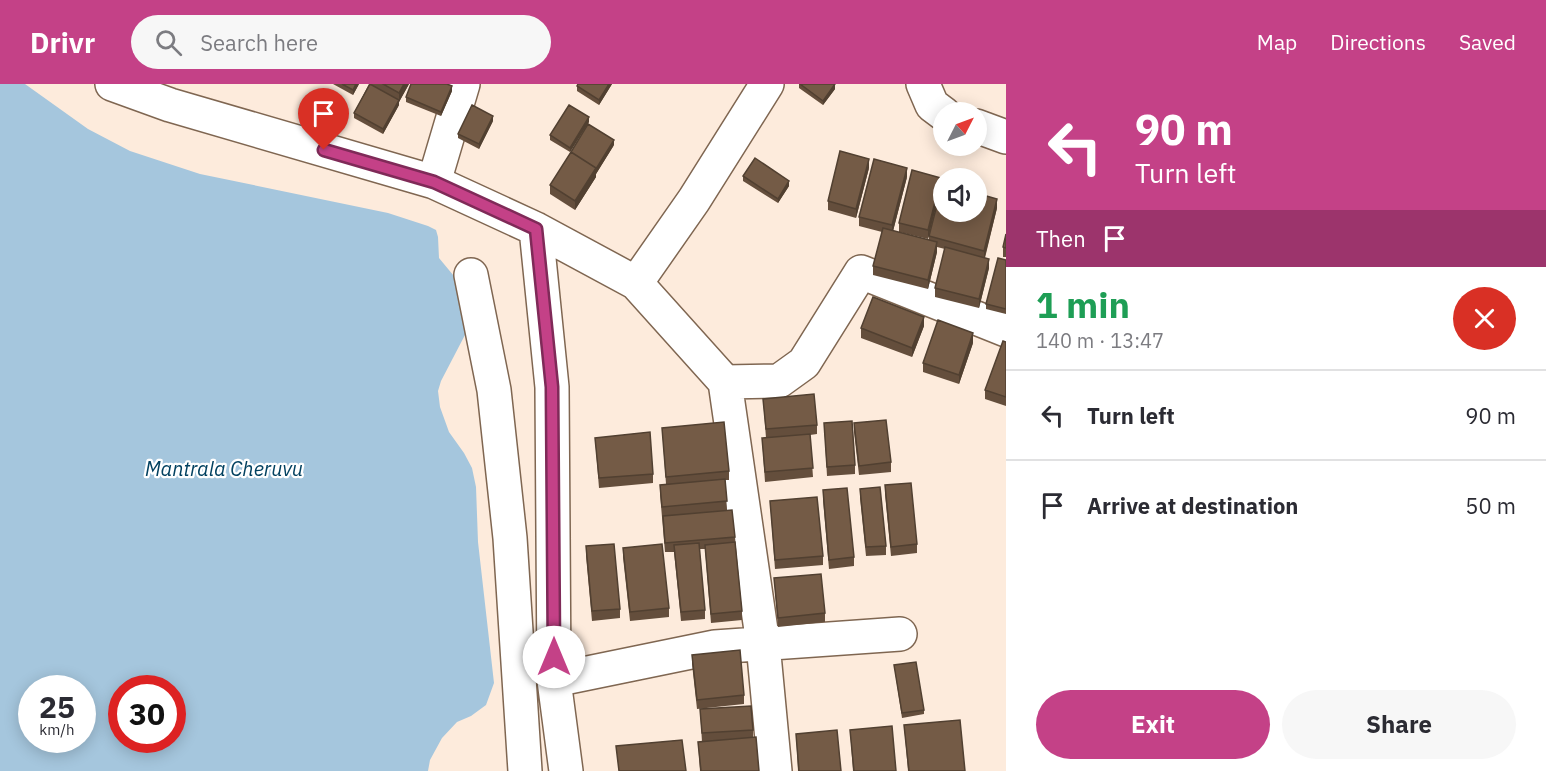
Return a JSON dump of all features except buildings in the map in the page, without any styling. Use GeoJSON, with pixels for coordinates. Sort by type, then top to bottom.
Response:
{"type":"FeatureCollection","features":[{"type":"Feature","properties":{"kind":"street"},"geometry":{"type":"LineString","coordinates":[[112,84],[170,105],[434,182],[536,229],[636,283],[725,382],[763,644],[775,771]]}},
{"type":"Feature","properties":{"kind":"street"},"geometry":{"type":"LineString","coordinates":[[636,283],[694,200],[766,84]]}},
{"type":"Feature","properties":{"kind":"street"},"geometry":{"type":"LineString","coordinates":[[923,84],[933,106]]}},
{"type":"Feature","properties":{"kind":"street"},"geometry":{"type":"LineString","coordinates":[[434,182],[458,86]]}},
{"type":"Feature","properties":{"kind":"street"},"geometry":{"type":"LineString","coordinates":[[987,130],[1006,137]]}},
{"type":"Feature","properties":{"kind":"street"},"geometry":{"type":"LineString","coordinates":[[536,229],[552,387],[554,680],[566,771]]}},
{"type":"Feature","properties":{"kind":"street"},"geometry":{"type":"LineString","coordinates":[[725,382],[779,381],[804,363],[861,272],[1006,330]]}},
{"type":"Feature","properties":{"kind":"street"},"geometry":{"type":"LineString","coordinates":[[471,275],[494,390],[510,538],[525,771]]}},
{"type":"Feature","properties":{"kind":"street"},"geometry":{"type":"LineString","coordinates":[[554,680],[715,647],[900,634]]}},
{"type":"Feature","properties":{"kind":"water","name":"Mantrala Cheruvu"},"geometry":{"type":"Polygon","coordinates":[[[0,84],[25,84],[88,129],[130,151],[200,174],[388,213],[436,230],[439,258],[463,287],[472,307],[466,333],[438,391],[440,407],[449,432],[472,468],[476,487],[478,542],[494,683],[486,705],[471,716],[457,722],[442,738],[430,760],[428,771],[0,771],[0,84]]]}},
{"type":"Feature","properties":{"kind":"route"},"geometry":{"type":"LineString","coordinates":[[324,150],[434,182],[536,229],[552,387],[554,657]]}}]}
